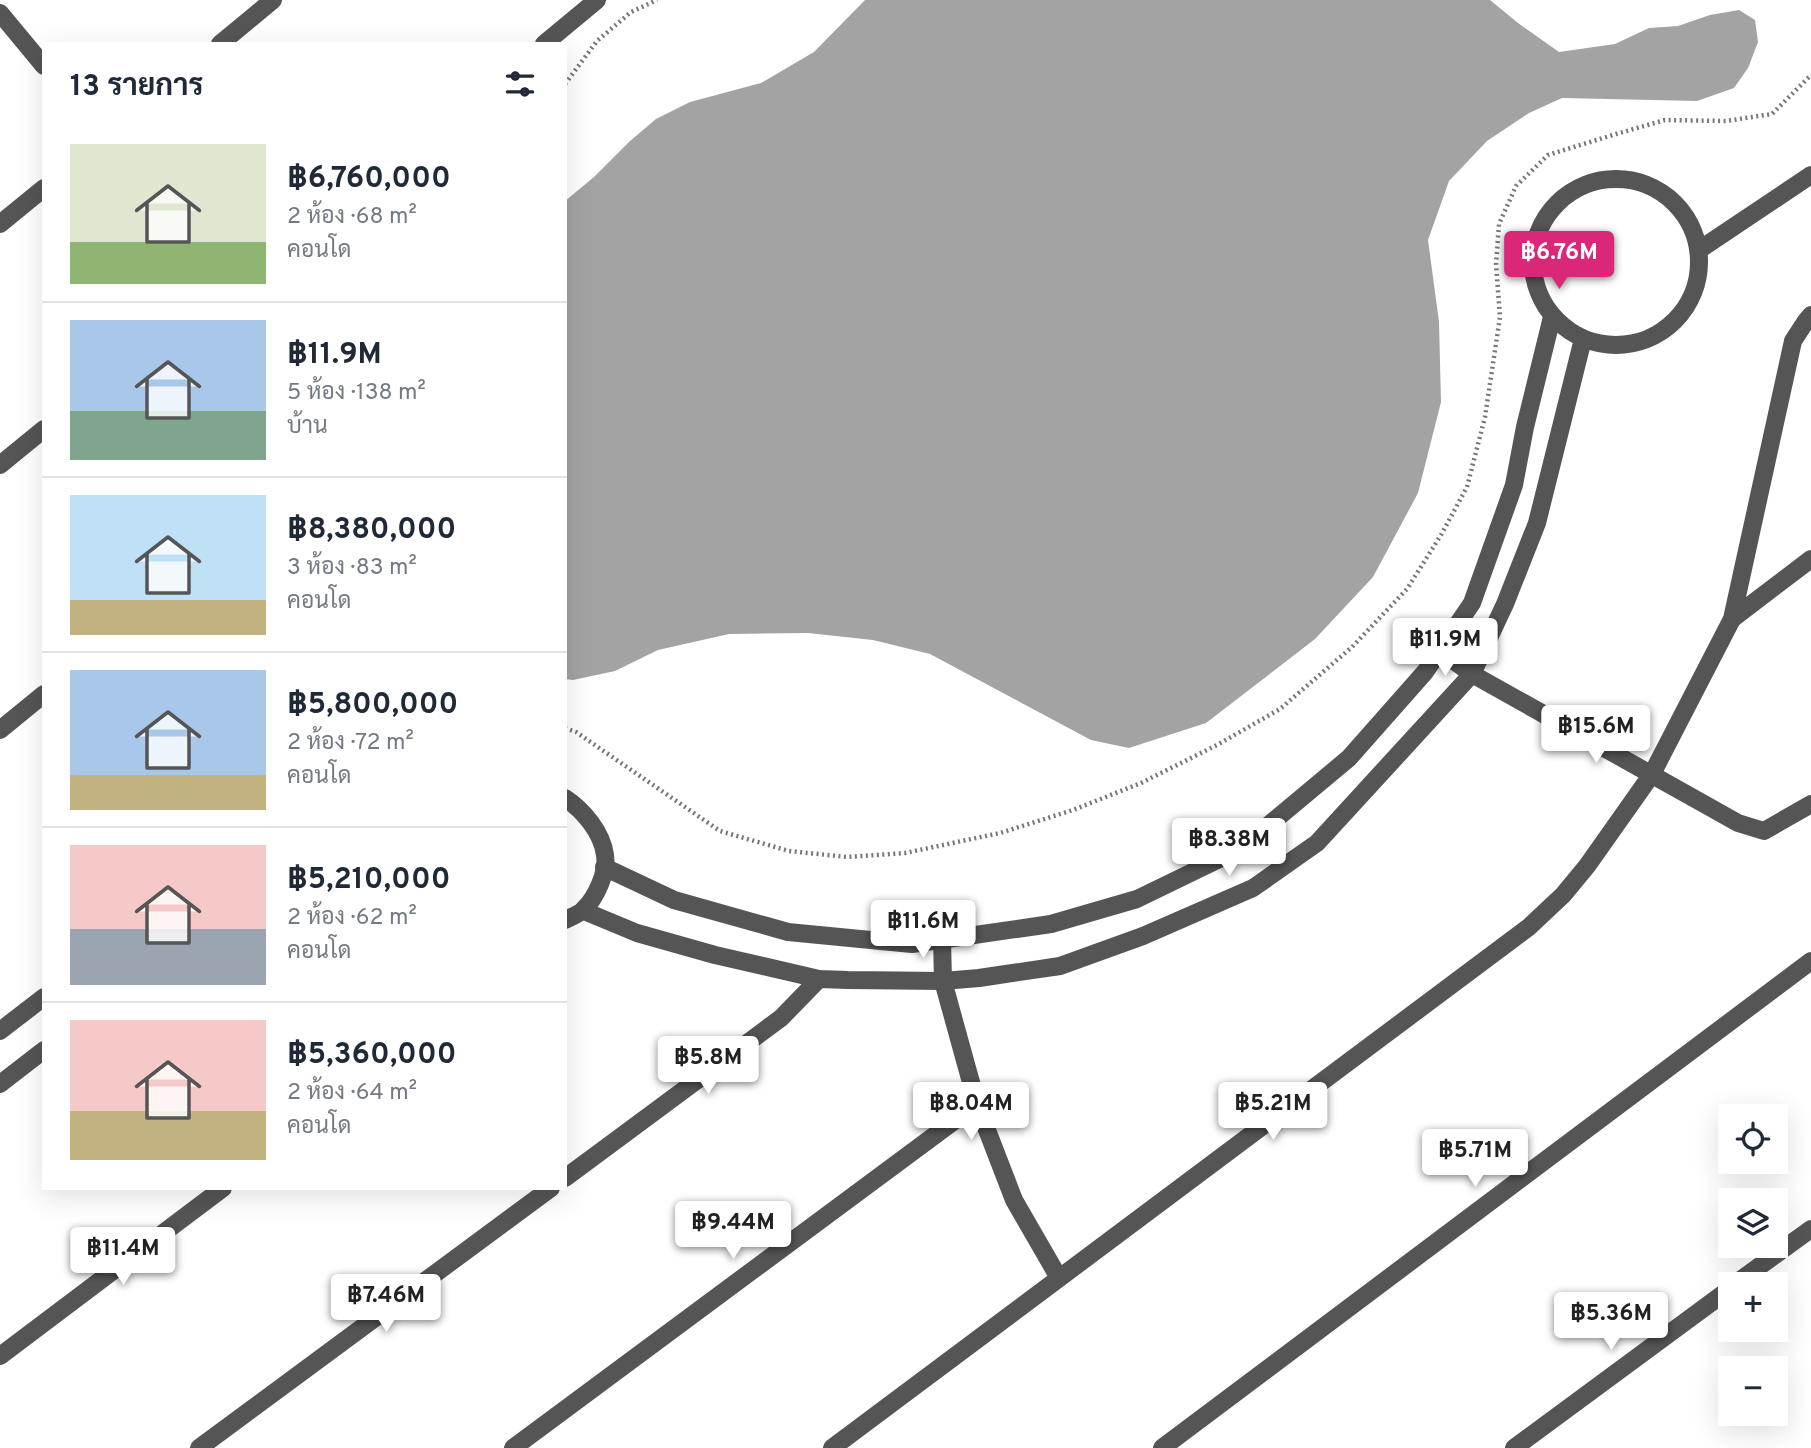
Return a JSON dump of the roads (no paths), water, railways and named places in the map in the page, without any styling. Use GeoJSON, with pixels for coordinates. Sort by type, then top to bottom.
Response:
{"type":"FeatureCollection","features":[{"type":"Feature","properties":{"kind":"street"},"geometry":{"type":"LineString","coordinates":[[222,42],[273,0]]}},
{"type":"Feature","properties":{"kind":"street"},"geometry":{"type":"LineString","coordinates":[[546,42],[597,0]]}},
{"type":"Feature","properties":{"kind":"street"},"geometry":{"type":"LineString","coordinates":[[0,13],[42,64]]}},
{"type":"Feature","properties":{"kind":"street"},"geometry":{"type":"LineString","coordinates":[[1699,250],[1811,175]]}},
{"type":"Feature","properties":{"kind":"street"},"geometry":{"type":"LineString","coordinates":[[1623,178],[1651,185],[1674,201],[1691,223],[1699,250],[1698,280],[1687,307],[1667,328],[1640,342],[1611,346],[1583,339],[1552,317],[1538,293],[1532,265],[1536,237],[1549,212],[1570,192],[1596,181],[1623,178]]}},
{"type":"Feature","properties":{"kind":"street"},"geometry":{"type":"LineString","coordinates":[[0,224],[42,190]]}},
{"type":"Feature","properties":{"kind":"street"},"geometry":{"type":"LineString","coordinates":[[832,1448],[1529,927],[1563,895],[1587,866],[1652,774],[1732,619],[1793,341],[1811,315]]}},
{"type":"Feature","properties":{"kind":"street"},"geometry":{"type":"LineString","coordinates":[[604,867],[674,900],[788,933],[912,944],[1051,925],[1137,900],[1240,849],[1349,758],[1425,673],[1472,603],[1514,485],[1552,317]]}},
{"type":"Feature","properties":{"kind":"street"},"geometry":{"type":"LineString","coordinates":[[584,911],[637,933],[715,955],[819,979],[943,981],[1060,966],[1143,936],[1253,888],[1317,843],[1472,674],[1505,604],[1537,523],[1583,339]]}},
{"type":"Feature","properties":{"kind":"street"},"geometry":{"type":"LineString","coordinates":[[0,465],[42,431]]}},
{"type":"Feature","properties":{"kind":"street"},"geometry":{"type":"LineString","coordinates":[[1732,619],[1811,559]]}},
{"type":"Feature","properties":{"kind":"street"},"geometry":{"type":"LineString","coordinates":[[1440,651],[1472,674],[1738,824],[1764,831],[1811,804]]}},
{"type":"Feature","properties":{"kind":"street"},"geometry":{"type":"LineString","coordinates":[[0,730],[42,696]]}},
{"type":"Feature","properties":{"kind":"street"},"geometry":{"type":"LineString","coordinates":[[567,799],[598,832],[606,856],[601,886],[584,911],[567,919]]}},
{"type":"Feature","properties":{"kind":"street"},"geometry":{"type":"LineString","coordinates":[[942,939],[943,981],[977,1104],[1014,1200],[1059,1278]]}},
{"type":"Feature","properties":{"kind":"street"},"geometry":{"type":"LineString","coordinates":[[1163,1448],[1811,961]]}},
{"type":"Feature","properties":{"kind":"street"},"geometry":{"type":"LineString","coordinates":[[567,1177],[781,1018],[819,979]]}},
{"type":"Feature","properties":{"kind":"street"},"geometry":{"type":"LineString","coordinates":[[0,1031],[42,999]]}},
{"type":"Feature","properties":{"kind":"street"},"geometry":{"type":"LineString","coordinates":[[0,1084],[42,1052]]}},
{"type":"Feature","properties":{"kind":"street"},"geometry":{"type":"LineString","coordinates":[[513,1448],[977,1104]]}},
{"type":"Feature","properties":{"kind":"street"},"geometry":{"type":"LineString","coordinates":[[0,1356],[220,1190]]}},
{"type":"Feature","properties":{"kind":"street"},"geometry":{"type":"LineString","coordinates":[[199,1448],[548,1190]]}},
{"type":"Feature","properties":{"kind":"street"},"geometry":{"type":"LineString","coordinates":[[1752,1272],[1811,1229]]}},
{"type":"Feature","properties":{"kind":"street"},"geometry":{"type":"LineString","coordinates":[[1514,1448],[1718,1298]]}}]}
